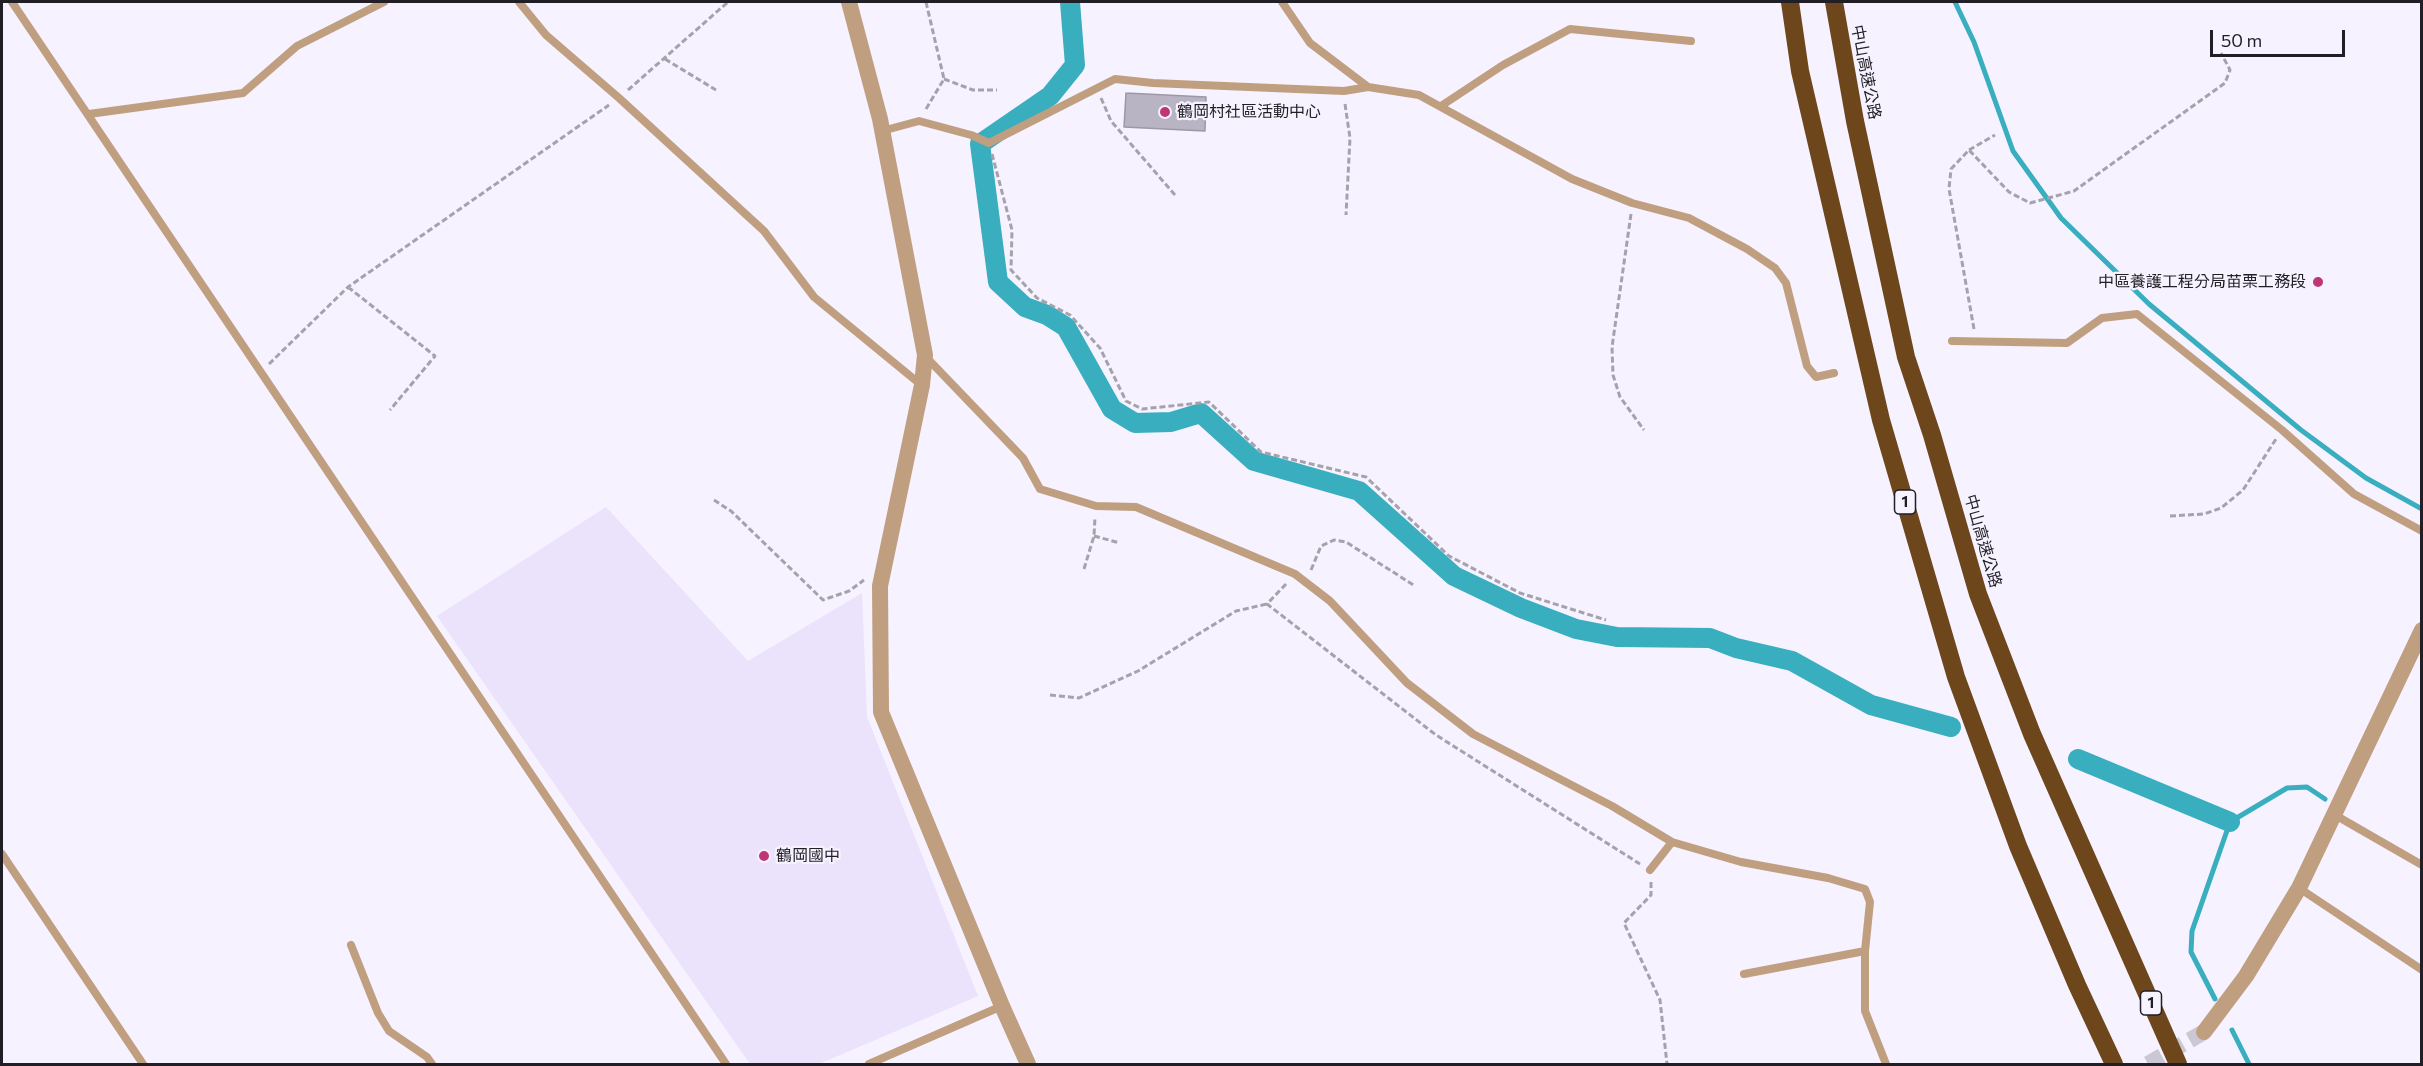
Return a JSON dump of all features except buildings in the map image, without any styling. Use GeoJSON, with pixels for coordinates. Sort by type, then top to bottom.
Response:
{"type":"FeatureCollection","features":[{"type":"Feature","properties":{"kind":"highway","name":"1"},"geometry":{"type":"LineString","coordinates":[[1790,2],[1800,71],[1875,398],[1956,677],[2014,836],[2077,985],[2114,1065]]}},
{"type":"Feature","properties":{"kind":"highway","name":"中山高速公路"},"geometry":{"type":"LineString","coordinates":[[1834,2],[1856,121],[1906,357],[1932,435],[1978,594],[2032,734],[2178,1065]]}},
{"type":"Feature","properties":{"kind":"street"},"geometry":{"type":"LineString","coordinates":[[849,2],[882,131],[925,356],[922,385],[880,586],[881,712],[1028,1065]]}},
{"type":"Feature","properties":{"kind":"street"},"geometry":{"type":"LineString","coordinates":[[2204,1032],[2246,976],[2299,888],[2421,630]]}},
{"type":"Feature","properties":{"kind":"lane"},"geometry":{"type":"LineString","coordinates":[[12,2],[726,1065]]}},
{"type":"Feature","properties":{"kind":"lane"},"geometry":{"type":"LineString","coordinates":[[89,114],[243,93],[297,46],[384,2]]}},
{"type":"Feature","properties":{"kind":"lane"},"geometry":{"type":"LineString","coordinates":[[519,2],[546,34],[620,98],[764,231],[814,297],[922,385]]}},
{"type":"Feature","properties":{"kind":"lane"},"geometry":{"type":"LineString","coordinates":[[1282,2],[1310,43],[1368,87]]}},
{"type":"Feature","properties":{"kind":"lane"},"geometry":{"type":"LineString","coordinates":[[1441,106],[1503,65],[1569,29],[1691,41]]}},
{"type":"Feature","properties":{"kind":"lane"},"geometry":{"type":"LineString","coordinates":[[882,131],[919,121],[971,135],[989,143],[1115,79],[1153,83],[1344,92],[1368,87],[1419,96],[1572,179],[1632,203],[1689,218],[1747,249],[1774,268],[1786,283],[1806,366],[1816,376],[1834,373]]}},
{"type":"Feature","properties":{"kind":"lane"},"geometry":{"type":"LineString","coordinates":[[1952,341],[2067,343],[2102,318],[2137,314],[2282,430],[2354,494],[2421,531]]}},
{"type":"Feature","properties":{"kind":"lane"},"geometry":{"type":"LineString","coordinates":[[925,356],[1023,458],[1040,489],[1096,506],[1136,507],[1295,574],[1330,601],[1407,683],[1473,734],[1612,806],[1672,842],[1741,862],[1828,878],[1865,889],[1870,902],[1865,951],[1865,1011],[1886,1065]]}},
{"type":"Feature","properties":{"kind":"lane"},"geometry":{"type":"LineString","coordinates":[[2335,815],[2421,866]]}},
{"type":"Feature","properties":{"kind":"lane"},"geometry":{"type":"LineString","coordinates":[[1650,870],[1672,842]]}},
{"type":"Feature","properties":{"kind":"lane"},"geometry":{"type":"LineString","coordinates":[[2,854],[143,1065]]}},
{"type":"Feature","properties":{"kind":"lane"},"geometry":{"type":"LineString","coordinates":[[2299,888],[2421,970]]}},
{"type":"Feature","properties":{"kind":"lane"},"geometry":{"type":"LineString","coordinates":[[351,945],[378,1013],[389,1031],[426,1057],[432,1065]]}},
{"type":"Feature","properties":{"kind":"lane"},"geometry":{"type":"LineString","coordinates":[[1744,974],[1865,951]]}},
{"type":"Feature","properties":{"kind":"lane"},"geometry":{"type":"LineString","coordinates":[[869,1065],[1002,1006]]}},
{"type":"Feature","properties":{"kind":"path"},"geometry":{"type":"LineString","coordinates":[[260,372],[348,287],[620,98],[728,2]]}},
{"type":"Feature","properties":{"kind":"path"},"geometry":{"type":"LineString","coordinates":[[919,121],[944,80],[926,2]]}},
{"type":"Feature","properties":{"kind":"path"},"geometry":{"type":"LineString","coordinates":[[1969,150],[2009,192],[2030,203],[2074,191],[2225,82],[2230,69],[2221,53]]}},
{"type":"Feature","properties":{"kind":"path"},"geometry":{"type":"LineString","coordinates":[[665,59],[716,90]]}},
{"type":"Feature","properties":{"kind":"path"},"geometry":{"type":"LineString","coordinates":[[944,80],[973,90],[997,90]]}},
{"type":"Feature","properties":{"kind":"path"},"geometry":{"type":"LineString","coordinates":[[1097,88],[1111,121],[1175,195]]}},
{"type":"Feature","properties":{"kind":"path"},"geometry":{"type":"LineString","coordinates":[[1344,92],[1350,138],[1346,215]]}},
{"type":"Feature","properties":{"kind":"path"},"geometry":{"type":"LineString","coordinates":[[1977,341],[1949,189],[1951,169],[1969,150],[1995,135]]}},
{"type":"Feature","properties":{"kind":"path"},"geometry":{"type":"LineString","coordinates":[[989,143],[1012,230],[1011,270],[1036,298],[1070,315],[1100,348],[1126,401],[1142,409],[1209,402],[1261,452],[1366,477],[1449,556],[1520,593],[1606,620]]}},
{"type":"Feature","properties":{"kind":"path"},"geometry":{"type":"LineString","coordinates":[[1632,203],[1612,347],[1613,375],[1620,397],[1644,430]]}},
{"type":"Feature","properties":{"kind":"path"},"geometry":{"type":"LineString","coordinates":[[348,287],[435,356],[390,410]]}},
{"type":"Feature","properties":{"kind":"path"},"geometry":{"type":"LineString","coordinates":[[2170,516],[2204,514],[2221,508],[2243,490],[2282,430]]}},
{"type":"Feature","properties":{"kind":"path"},"geometry":{"type":"LineString","coordinates":[[714,500],[731,511],[823,600],[849,591],[864,580],[880,586]]}},
{"type":"Feature","properties":{"kind":"path"},"geometry":{"type":"LineString","coordinates":[[1084,569],[1094,536],[1096,506]]}},
{"type":"Feature","properties":{"kind":"path"},"geometry":{"type":"LineString","coordinates":[[1094,536],[1120,543]]}},
{"type":"Feature","properties":{"kind":"path"},"geometry":{"type":"LineString","coordinates":[[1305,582],[1321,546],[1334,540],[1346,542],[1415,586]]}},
{"type":"Feature","properties":{"kind":"path"},"geometry":{"type":"LineString","coordinates":[[1050,695],[1079,698],[1138,671],[1236,611],[1267,604],[1295,574]]}},
{"type":"Feature","properties":{"kind":"path"},"geometry":{"type":"LineString","coordinates":[[1267,604],[1436,735],[1650,870],[1651,895],[1624,923],[1660,1000],[1667,1065]]}},
{"type":"Feature","properties":{"kind":"shaded area","name":"鶴岡國中"},"geometry":{"type":"Polygon","coordinates":[[[606,507],[748,661],[862,593],[867,717],[978,996],[819,1064],[750,1064],[437,616],[606,507]]]}},
{"type":"Feature","properties":{"kind":"waterway"},"geometry":{"type":"LineString","coordinates":[[1070,2],[1075,65],[1050,96],[980,144],[998,282],[1025,307],[1047,315],[1066,327],[1112,409],[1135,423],[1171,422],[1201,413],[1254,461],[1359,491],[1454,576],[1521,608],[1576,629],[1617,637],[1710,638],[1736,648],[1792,661],[1871,705],[1951,727]]}},
{"type":"Feature","properties":{"kind":"waterway"},"geometry":{"type":"LineString","coordinates":[[1955,2],[1974,42],[2013,151],[2061,218],[2149,304],[2301,430],[2366,478],[2422,509]]}},
{"type":"Feature","properties":{"kind":"waterway"},"geometry":{"type":"LineString","coordinates":[[2078,759],[2230,822]]}},
{"type":"Feature","properties":{"kind":"waterway"},"geometry":{"type":"LineString","coordinates":[[2215,999],[2191,952],[2192,931],[2230,822],[2287,788],[2307,787],[2325,799]]}},
{"type":"Feature","properties":{"kind":"waterway"},"geometry":{"type":"LineString","coordinates":[[2232,1030],[2249,1064]]}},
{"type":"Feature","properties":{"kind":"tunnel"},"geometry":{"type":"LineString","coordinates":[[2148,1064],[2204,1032]]}},
{"type":"Feature","properties":{"kind":"place","name":"鶴岡村社區活動中心"},"geometry":{"type":"Point","coordinates":[1165,112]}},
{"type":"Feature","properties":{"kind":"place","name":"中區養護工程分局苗栗工務段"},"geometry":{"type":"Point","coordinates":[2318,282]}},
{"type":"Feature","properties":{"kind":"place","name":"鶴岡國中"},"geometry":{"type":"Point","coordinates":[764,856]}}]}
